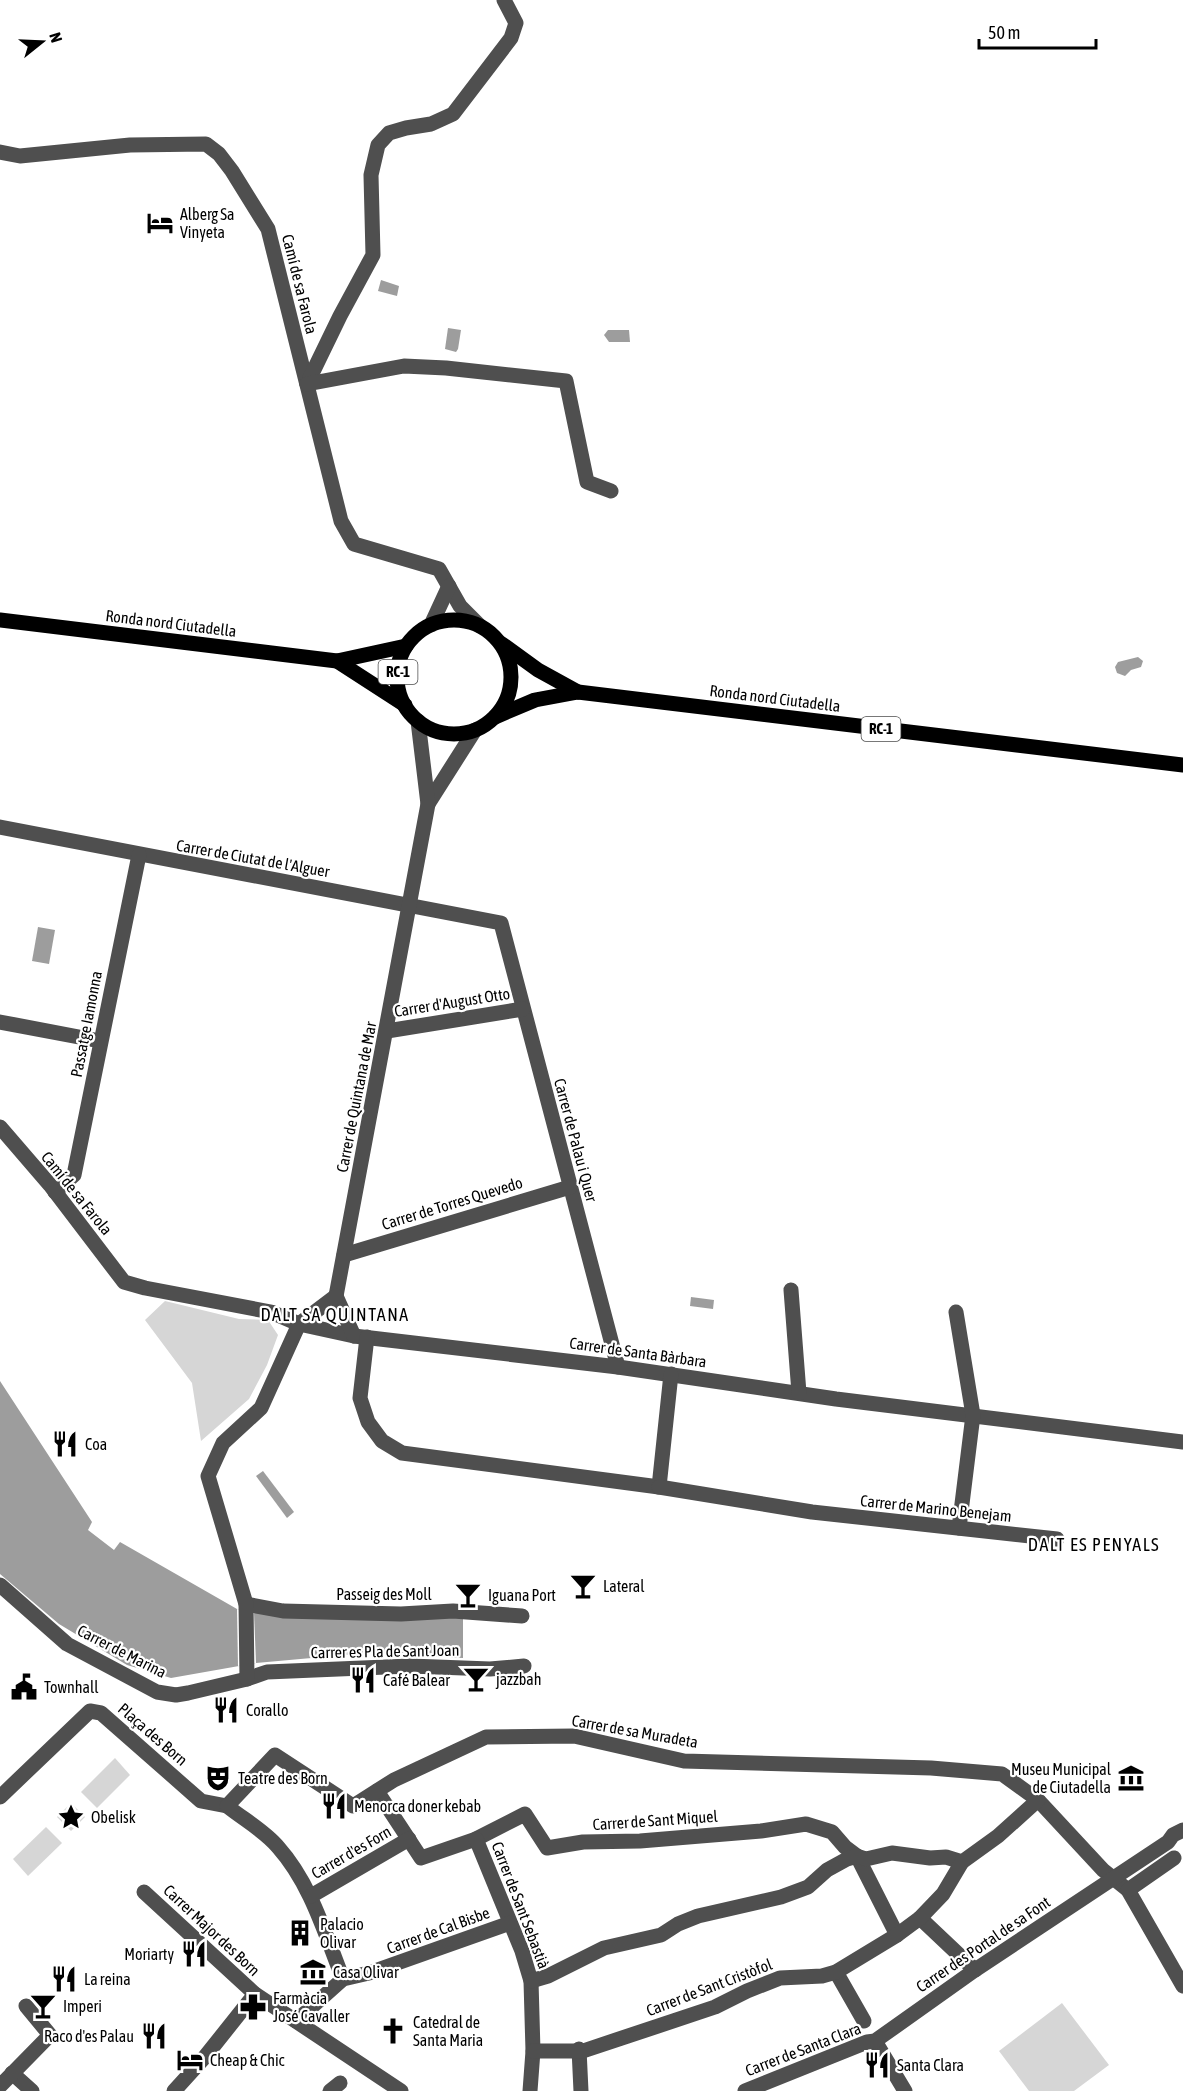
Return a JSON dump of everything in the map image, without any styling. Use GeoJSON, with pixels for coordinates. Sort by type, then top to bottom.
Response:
{"type":"FeatureCollection","features":[{"type":"Feature","properties":{"kind":"main road","name":"Ronda nord Ciutadella"},"geometry":{"type":"LineString","coordinates":[[0,620],[337,661],[406,646]]}},
{"type":"Feature","properties":{"kind":"main road","name":"RC-1"},"geometry":{"type":"LineString","coordinates":[[449,620],[464,620],[480,626],[500,643],[508,659],[511,682],[505,703],[495,717],[475,730],[459,734],[440,732],[418,721],[405,705],[398,685],[399,665],[406,646],[417,633],[430,625],[449,620]]}},
{"type":"Feature","properties":{"kind":"main road","name":"Ronda nord Ciutadella"},"geometry":{"type":"LineString","coordinates":[[500,643],[538,670],[578,692]]}},
{"type":"Feature","properties":{"kind":"main road","name":"Ronda nord Ciutadella"},"geometry":{"type":"LineString","coordinates":[[337,661],[405,705]]}},
{"type":"Feature","properties":{"kind":"main road","name":"Ronda nord Ciutadella"},"geometry":{"type":"LineString","coordinates":[[495,717],[535,700],[578,692],[1183,765]]}},
{"type":"Feature","properties":{"kind":"street"},"geometry":{"type":"LineString","coordinates":[[307,384],[373,255],[371,175],[378,145],[389,133],[431,124],[453,114],[511,38],[516,23],[504,0]]}},
{"type":"Feature","properties":{"kind":"street","name":"Camí de sa Farola"},"geometry":{"type":"LineString","coordinates":[[0,152],[20,156],[130,145],[206,144],[219,154],[268,229],[341,521],[354,544],[439,569],[460,606],[480,626]]}},
{"type":"Feature","properties":{"kind":"street"},"geometry":{"type":"LineString","coordinates":[[307,384],[404,366],[446,368],[566,381],[587,482],[611,491]]}},
{"type":"Feature","properties":{"kind":"street"},"geometry":{"type":"LineString","coordinates":[[430,625],[449,585]]}},
{"type":"Feature","properties":{"kind":"street"},"geometry":{"type":"LineString","coordinates":[[418,721],[428,804]]}},
{"type":"Feature","properties":{"kind":"street"},"geometry":{"type":"LineString","coordinates":[[428,804],[475,730]]}},
{"type":"Feature","properties":{"kind":"street","name":"Carrer de Quintana de Mar"},"geometry":{"type":"LineString","coordinates":[[336,1296],[428,804]]}},
{"type":"Feature","properties":{"kind":"street","name":"Carrer de Ciutat de l'Alguer"},"geometry":{"type":"LineString","coordinates":[[0,827],[501,923]]}},
{"type":"Feature","properties":{"kind":"street","name":"Passatge Iamonna"},"geometry":{"type":"LineString","coordinates":[[55,1192],[74,1175],[139,855]]}},
{"type":"Feature","properties":{"kind":"street","name":"Carrer de Palau i Quer"},"geometry":{"type":"LineString","coordinates":[[501,923],[618,1367]]}},
{"type":"Feature","properties":{"kind":"street","name":"Carrer d'August Otto"},"geometry":{"type":"LineString","coordinates":[[387,1031],[523,1009]]}},
{"type":"Feature","properties":{"kind":"street"},"geometry":{"type":"LineString","coordinates":[[0,1022],[100,1041]]}},
{"type":"Feature","properties":{"kind":"street","name":"Camí de sa Farola"},"geometry":{"type":"LineString","coordinates":[[0,1128],[55,1192],[124,1282]]}},
{"type":"Feature","properties":{"kind":"street","name":"Carrer de Torres Quevedo"},"geometry":{"type":"LineString","coordinates":[[344,1255],[570,1187]]}},
{"type":"Feature","properties":{"kind":"street","name":"Carrer de Santa Bàrbara"},"geometry":{"type":"LineString","coordinates":[[124,1282],[272,1312],[299,1324],[361,1336],[618,1367],[799,1393],[1183,1442]]}},
{"type":"Feature","properties":{"kind":"street"},"geometry":{"type":"LineString","coordinates":[[790,1290],[799,1393]]}},
{"type":"Feature","properties":{"kind":"street"},"geometry":{"type":"LineString","coordinates":[[247,1672],[246,1608],[208,1476],[223,1443],[261,1408],[299,1324],[336,1296],[361,1336]]}},
{"type":"Feature","properties":{"kind":"street"},"geometry":{"type":"LineString","coordinates":[[956,1312],[973,1415],[959,1528]]}},
{"type":"Feature","properties":{"kind":"street","name":"Carrer de Marino Benejam"},"geometry":{"type":"LineString","coordinates":[[361,1336],[360,1398],[368,1422],[382,1441],[402,1453],[660,1487],[812,1512],[1057,1539]]}},
{"type":"Feature","properties":{"kind":"street"},"geometry":{"type":"LineString","coordinates":[[660,1487],[671,1374]]}},
{"type":"Feature","properties":{"kind":"street","name":"Carrer de Marina"},"geometry":{"type":"LineString","coordinates":[[0,1585],[67,1644],[158,1692],[176,1695],[247,1672]]}},
{"type":"Feature","properties":{"kind":"street","name":"Passeig des Moll"},"geometry":{"type":"LineString","coordinates":[[246,1608],[402,1614],[453,1611],[522,1616]]}},
{"type":"Feature","properties":{"kind":"street","name":"Carrer es Pla de Sant Joan"},"geometry":{"type":"LineString","coordinates":[[247,1672],[410,1666],[490,1669],[524,1666]]}},
{"type":"Feature","properties":{"kind":"street","name":"Plaça des Born"},"geometry":{"type":"LineString","coordinates":[[0,1797],[90,1711],[101,1713],[112,1721],[201,1801],[227,1806]]}},
{"type":"Feature","properties":{"kind":"street","name":"Carrer de sa Muradeta"},"geometry":{"type":"LineString","coordinates":[[227,1806],[275,1755],[352,1806],[394,1780],[486,1737],[574,1736],[684,1761],[931,1768],[1002,1774],[1038,1800],[1103,1870],[1128,1890],[1183,1986]]}},
{"type":"Feature","properties":{"kind":"street"},"geometry":{"type":"LineString","coordinates":[[377,1791],[421,1858],[476,1839]]}},
{"type":"Feature","properties":{"kind":"street"},"geometry":{"type":"LineString","coordinates":[[531,1981],[549,1976],[604,1948],[661,1935],[678,1924],[698,1916],[781,1898],[808,1887],[827,1870],[857,1856],[866,1859],[892,1853],[930,1858],[946,1857],[962,1862],[998,1836],[1038,1800]]}},
{"type":"Feature","properties":{"kind":"street"},"geometry":{"type":"LineString","coordinates":[[227,1806],[277,1845],[311,1896],[343,1980],[296,2021]]}},
{"type":"Feature","properties":{"kind":"street","name":"Carrer de Sant Miquel"},"geometry":{"type":"LineString","coordinates":[[476,1839],[525,1814],[547,1848],[583,1842],[640,1841],[761,1831],[806,1824],[832,1832],[845,1847],[857,1856]]}},
{"type":"Feature","properties":{"kind":"street","name":"Carrer des Portal de sa Font"},"geometry":{"type":"LineString","coordinates":[[874,2041],[1183,1830]]}},
{"type":"Feature","properties":{"kind":"street","name":"Carrer d'es Forn"},"geometry":{"type":"LineString","coordinates":[[311,1896],[409,1839]]}},
{"type":"Feature","properties":{"kind":"street","name":"Carrer de Sant Sebastià"},"geometry":{"type":"LineString","coordinates":[[476,1839],[531,1981],[533,2051],[530,2091]]}},
{"type":"Feature","properties":{"kind":"street"},"geometry":{"type":"LineString","coordinates":[[1128,1890],[1179,1860],[1168,1850],[1168,1842]]}},
{"type":"Feature","properties":{"kind":"street"},"geometry":{"type":"LineString","coordinates":[[857,1856],[897,1935]]}},
{"type":"Feature","properties":{"kind":"street","name":"Carrer de Sant Cristòfol"},"geometry":{"type":"LineString","coordinates":[[533,2051],[579,2049],[583,2051],[715,2007],[780,1978],[822,1977],[836,1972],[897,1935],[920,1917],[943,1894],[962,1862]]}},
{"type":"Feature","properties":{"kind":"street","name":"Carrer Major des Born"},"geometry":{"type":"LineString","coordinates":[[144,1892],[255,1994],[397,2088]]}},
{"type":"Feature","properties":{"kind":"street"},"geometry":{"type":"LineString","coordinates":[[920,1917],[975,1970]]}},
{"type":"Feature","properties":{"kind":"street","name":"Carrer de Cal Bisbe"},"geometry":{"type":"LineString","coordinates":[[343,1980],[510,1923]]}},
{"type":"Feature","properties":{"kind":"street"},"geometry":{"type":"LineString","coordinates":[[836,1972],[864,2021]]}},
{"type":"Feature","properties":{"kind":"street"},"geometry":{"type":"LineString","coordinates":[[174,2091],[204,2058],[255,1994]]}},
{"type":"Feature","properties":{"kind":"street"},"geometry":{"type":"LineString","coordinates":[[0,2086],[50,2035],[26,2006]]}},
{"type":"Feature","properties":{"kind":"street"},"geometry":{"type":"LineString","coordinates":[[874,2041],[905,2091]]}},
{"type":"Feature","properties":{"kind":"street","name":"Carrer de Santa Clara"},"geometry":{"type":"LineString","coordinates":[[745,2091],[874,2041]]}},
{"type":"Feature","properties":{"kind":"street"},"geometry":{"type":"LineString","coordinates":[[579,2049],[581,2091]]}},
{"type":"Feature","properties":{"kind":"street"},"geometry":{"type":"LineString","coordinates":[[12,2073],[32,2091]]}},
{"type":"Feature","properties":{"kind":"shaded area"},"geometry":{"type":"Polygon","coordinates":[[[381,280],[399,286],[397,296],[378,291],[381,280]]]}},
{"type":"Feature","properties":{"kind":"shaded area"},"geometry":{"type":"Polygon","coordinates":[[[448,328],[461,330],[456,352],[445,349],[448,328]]]}},
{"type":"Feature","properties":{"kind":"shaded area"},"geometry":{"type":"Polygon","coordinates":[[[608,330],[629,330],[630,342],[609,342],[604,335],[608,330]]]}},
{"type":"Feature","properties":{"kind":"shaded area"},"geometry":{"type":"Polygon","coordinates":[[[1138,657],[1143,661],[1141,667],[1131,670],[1125,676],[1117,673],[1115,667],[1118,662],[1138,657]]]}},
{"type":"Feature","properties":{"kind":"shaded area"},"geometry":{"type":"Polygon","coordinates":[[[38,927],[55,930],[49,964],[32,961],[38,927]]]}},
{"type":"Feature","properties":{"kind":"shaded area"},"geometry":{"type":"Polygon","coordinates":[[[691,1297],[714,1300],[713,1309],[690,1306],[691,1297]]]}},
{"type":"Feature","properties":{"kind":"shaded area"},"geometry":{"type":"Polygon","coordinates":[[[165,1301],[239,1319],[268,1320],[278,1335],[267,1365],[249,1399],[201,1441],[192,1383],[145,1320],[165,1301]]]}},
{"type":"Feature","properties":{"kind":"shaded area"},"geometry":{"type":"Polygon","coordinates":[[[0,1381],[92,1522],[88,1530],[114,1550],[120,1542],[246,1612],[463,1618],[463,1658],[367,1653],[256,1663],[171,1678],[127,1665],[59,1624],[0,1574],[0,1381]]]}},
{"type":"Feature","properties":{"kind":"shaded area"},"geometry":{"type":"Polygon","coordinates":[[[263,1471],[294,1512],[287,1518],[256,1476],[263,1471]]]}},
{"type":"Feature","properties":{"kind":"shaded area"},"geometry":{"type":"Polygon","coordinates":[[[115,1758],[130,1775],[97,1808],[81,1792],[115,1758]]]}},
{"type":"Feature","properties":{"kind":"shaded area"},"geometry":{"type":"Polygon","coordinates":[[[71,1803],[85,1817],[71,1831],[57,1817],[71,1803]]]}},
{"type":"Feature","properties":{"kind":"shaded area"},"geometry":{"type":"Polygon","coordinates":[[[46,1827],[62,1843],[28,1876],[13,1859],[46,1827]]]}},
{"type":"Feature","properties":{"kind":"shaded area"},"geometry":{"type":"Polygon","coordinates":[[[1062,2003],[1109,2065],[1074,2091],[1029,2091],[999,2051],[1062,2003]]]}},
{"type":"Feature","properties":{"kind":"pier"},"geometry":{"type":"Polygon","coordinates":[[[237,1609],[254,1613],[256,1663],[238,1666],[237,1609]]]}},
{"type":"Feature","properties":{"kind":"place","name":"Alberg Sa Vinyeta"},"geometry":{"type":"Point","coordinates":[160,223]}},
{"type":"Feature","properties":{"kind":"place","name":"Coa"},"geometry":{"type":"Point","coordinates":[65,1444]}},
{"type":"Feature","properties":{"kind":"place","name":"Lateral"},"geometry":{"type":"Point","coordinates":[583,1586]}},
{"type":"Feature","properties":{"kind":"place","name":"Iguana Port"},"geometry":{"type":"Point","coordinates":[468,1595]}},
{"type":"Feature","properties":{"kind":"place","name":"jazzbah"},"geometry":{"type":"Point","coordinates":[476,1679]}},
{"type":"Feature","properties":{"kind":"place","name":"Café Balear"},"geometry":{"type":"Point","coordinates":[363,1680]}},
{"type":"Feature","properties":{"kind":"place","name":"Townhall"},"geometry":{"type":"Point","coordinates":[24,1687]}},
{"type":"Feature","properties":{"kind":"place","name":"Corallo"},"geometry":{"type":"Point","coordinates":[226,1710]}},
{"type":"Feature","properties":{"kind":"place","name":"Teatre des Born"},"geometry":{"type":"Point","coordinates":[218,1778]}},
{"type":"Feature","properties":{"kind":"place","name":"Museu Municipal de Ciutadella"},"geometry":{"type":"Point","coordinates":[1131,1778]}},
{"type":"Feature","properties":{"kind":"place","name":"Menorca doner kebab"},"geometry":{"type":"Point","coordinates":[334,1806]}},
{"type":"Feature","properties":{"kind":"place","name":"Obelisk"},"geometry":{"type":"Point","coordinates":[71,1817]}},
{"type":"Feature","properties":{"kind":"place","name":"Palacio Olivar"},"geometry":{"type":"Point","coordinates":[300,1933]}},
{"type":"Feature","properties":{"kind":"place","name":"Moriarty"},"geometry":{"type":"Point","coordinates":[194,1954]}},
{"type":"Feature","properties":{"kind":"place","name":"Casa Olivar"},"geometry":{"type":"Point","coordinates":[313,1972]}},
{"type":"Feature","properties":{"kind":"place","name":"La reina"},"geometry":{"type":"Point","coordinates":[64,1979]}},
{"type":"Feature","properties":{"kind":"place","name":"Imperi"},"geometry":{"type":"Point","coordinates":[43,2006]}},
{"type":"Feature","properties":{"kind":"place","name":"Farmàcia José Cavaller"},"geometry":{"type":"Point","coordinates":[253,2007]}},
{"type":"Feature","properties":{"kind":"place","name":"Catedral de Santa Maria"},"geometry":{"type":"Point","coordinates":[393,2031]}},
{"type":"Feature","properties":{"kind":"place","name":"Raco d'es Palau"},"geometry":{"type":"Point","coordinates":[154,2036]}},
{"type":"Feature","properties":{"kind":"place","name":"Cheap & Chic"},"geometry":{"type":"Point","coordinates":[190,2060]}},
{"type":"Feature","properties":{"kind":"place","name":"Santa Clara"},"geometry":{"type":"Point","coordinates":[877,2065]}},
{"type":"Feature","properties":{"kind":"district","name":"DALT SA QUINTANA"},"geometry":{"type":"Point","coordinates":[335,1315]}},
{"type":"Feature","properties":{"kind":"district","name":"DALT ES PENYALS"},"geometry":{"type":"Point","coordinates":[1094,1545]}}]}
